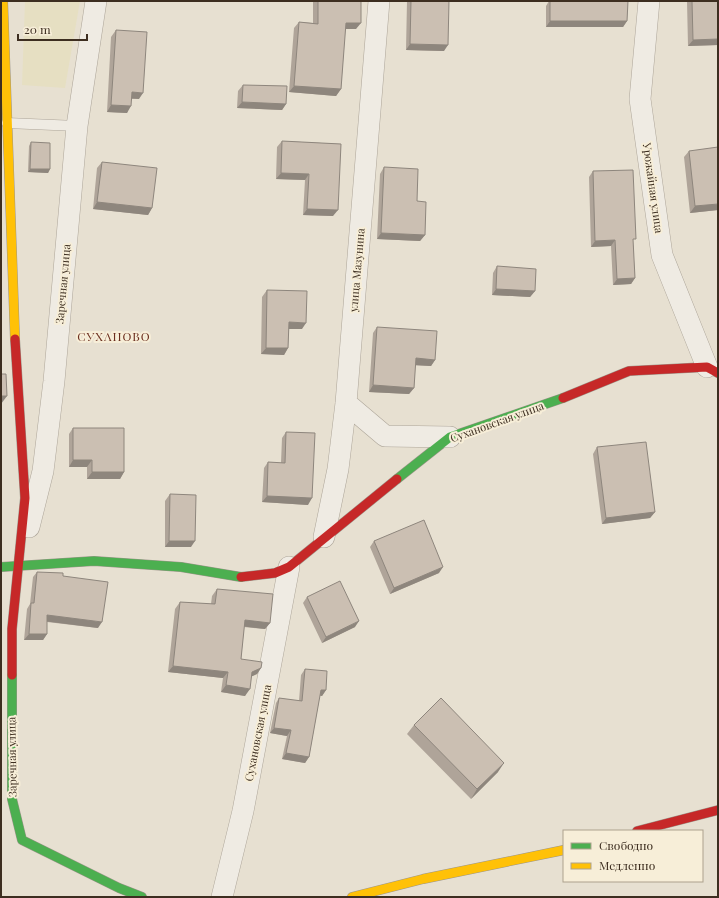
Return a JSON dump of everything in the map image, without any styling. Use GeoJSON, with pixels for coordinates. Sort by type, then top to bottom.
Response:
{"type":"FeatureCollection","features":[{"type":"Feature","properties":{"kind":"street","name":"Заречная улица"},"geometry":{"type":"LineString","coordinates":[[3,1],[8,123],[12,290],[26,498],[10,566],[12,629],[12,799],[22,840],[119,888],[142,897]]}},
{"type":"Feature","properties":{"kind":"street","name":"Заречная улица"},"geometry":{"type":"LineString","coordinates":[[10,566],[43,471],[54,381],[77,126],[96,1]]}},
{"type":"Feature","properties":{"kind":"street","name":"улица Мазунина"},"geometry":{"type":"LineString","coordinates":[[324,537],[338,469],[346,404],[379,1]]}},
{"type":"Feature","properties":{"kind":"street","name":"Урожайная улица"},"geometry":{"type":"LineString","coordinates":[[649,1],[640,99],[662,255],[713,370]]}},
{"type":"Feature","properties":{"kind":"street","name":"Сухановская улица"},"geometry":{"type":"LineString","coordinates":[[10,566],[94,561],[181,567],[240,576],[275,573],[289,567],[324,537],[450,437],[549,403],[628,371],[713,370]]}},
{"type":"Feature","properties":{"kind":"street"},"geometry":{"type":"LineString","coordinates":[[346,404],[385,436],[450,437]]}},
{"type":"Feature","properties":{"kind":"street","name":"Сухановская улица"},"geometry":{"type":"LineString","coordinates":[[222,897],[243,811],[289,567]]}},
{"type":"Feature","properties":{"kind":"street"},"geometry":{"type":"LineString","coordinates":[[1,690],[12,708]]}},
{"type":"Feature","properties":{"kind":"street"},"geometry":{"type":"LineString","coordinates":[[641,830],[718,810]]}},
{"type":"Feature","properties":{"kind":"street"},"geometry":{"type":"LineString","coordinates":[[352,897],[423,879],[563,850]]}},
{"type":"Feature","properties":{"kind":"lane"},"geometry":{"type":"LineString","coordinates":[[8,123],[77,126]]}},
{"type":"Feature","properties":{"kind":"shaded area"},"geometry":{"type":"Polygon","coordinates":[[[25,1],[80,1],[65,88],[22,85],[25,1]]]}},
{"type":"Feature","properties":{"kind":"building"},"geometry":{"type":"Polygon","coordinates":[[[318,1],[361,1],[361,23],[346,23],[341,89],[294,86],[299,22],[318,24],[318,1]]]}},
{"type":"Feature","properties":{"kind":"building"},"geometry":{"type":"Polygon","coordinates":[[[411,1],[449,1],[448,45],[410,44],[411,1]]]}},
{"type":"Feature","properties":{"kind":"building"},"geometry":{"type":"Polygon","coordinates":[[[550,1],[628,1],[627,21],[550,21],[550,1]]]}},
{"type":"Feature","properties":{"kind":"building"},"geometry":{"type":"Polygon","coordinates":[[[692,1],[718,1],[718,39],[693,40],[692,1]]]}},
{"type":"Feature","properties":{"kind":"building"},"geometry":{"type":"Polygon","coordinates":[[[116,30],[147,32],[143,93],[132,92],[131,106],[111,105],[116,30]]]}},
{"type":"Feature","properties":{"kind":"building"},"geometry":{"type":"Polygon","coordinates":[[[243,85],[287,86],[286,104],[242,102],[243,85]]]}},
{"type":"Feature","properties":{"kind":"building"},"geometry":{"type":"Polygon","coordinates":[[[282,141],[341,144],[338,210],[307,209],[309,174],[281,173],[282,141]]]}},
{"type":"Feature","properties":{"kind":"building"},"geometry":{"type":"Polygon","coordinates":[[[31,142],[50,143],[50,169],[30,169],[31,142]]]}},
{"type":"Feature","properties":{"kind":"building"},"geometry":{"type":"Polygon","coordinates":[[[718,147],[718,204],[695,206],[689,151],[718,147]]]}},
{"type":"Feature","properties":{"kind":"building"},"geometry":{"type":"Polygon","coordinates":[[[102,162],[157,168],[152,208],[97,202],[102,162]]]}},
{"type":"Feature","properties":{"kind":"building"},"geometry":{"type":"Polygon","coordinates":[[[384,167],[418,169],[417,201],[426,202],[425,235],[381,233],[384,167]]]}},
{"type":"Feature","properties":{"kind":"building"},"geometry":{"type":"Polygon","coordinates":[[[633,170],[636,239],[633,239],[635,278],[617,279],[615,240],[595,241],[593,171],[633,170]]]}},
{"type":"Feature","properties":{"kind":"building"},"geometry":{"type":"Polygon","coordinates":[[[497,266],[536,269],[535,291],[496,289],[497,266]]]}},
{"type":"Feature","properties":{"kind":"building"},"geometry":{"type":"Polygon","coordinates":[[[267,290],[307,291],[306,323],[289,322],[288,348],[266,348],[267,290]]]}},
{"type":"Feature","properties":{"kind":"building"},"geometry":{"type":"Polygon","coordinates":[[[377,327],[437,331],[435,360],[416,358],[414,388],[373,385],[377,327]]]}},
{"type":"Feature","properties":{"kind":"building"},"geometry":{"type":"Polygon","coordinates":[[[1,374],[6,374],[7,396],[1,396],[1,374]]]}},
{"type":"Feature","properties":{"kind":"building"},"geometry":{"type":"Polygon","coordinates":[[[73,428],[124,428],[124,472],[92,472],[92,460],[73,460],[73,428]]]}},
{"type":"Feature","properties":{"kind":"building"},"geometry":{"type":"Polygon","coordinates":[[[286,432],[315,433],[312,498],[267,496],[268,462],[285,463],[286,432]]]}},
{"type":"Feature","properties":{"kind":"building"},"geometry":{"type":"Polygon","coordinates":[[[646,442],[655,512],[606,518],[597,447],[646,442]]]}},
{"type":"Feature","properties":{"kind":"building"},"geometry":{"type":"Polygon","coordinates":[[[170,494],[196,495],[195,541],[169,541],[170,494]]]}},
{"type":"Feature","properties":{"kind":"building"},"geometry":{"type":"Polygon","coordinates":[[[424,520],[443,567],[394,588],[374,541],[424,520]]]}},
{"type":"Feature","properties":{"kind":"building"},"geometry":{"type":"Polygon","coordinates":[[[37,572],[63,573],[63,576],[108,582],[102,622],[47,615],[47,634],[29,634],[31,603],[34,603],[37,572]]]}},
{"type":"Feature","properties":{"kind":"building"},"geometry":{"type":"Polygon","coordinates":[[[340,581],[359,621],[326,637],[307,597],[340,581]]]}},
{"type":"Feature","properties":{"kind":"building"},"geometry":{"type":"Polygon","coordinates":[[[217,589],[273,594],[270,623],[245,620],[241,659],[262,662],[261,668],[252,672],[250,689],[226,685],[228,672],[173,666],[180,602],[215,604],[217,589]]]}},
{"type":"Feature","properties":{"kind":"building"},"geometry":{"type":"Polygon","coordinates":[[[305,669],[327,671],[326,690],[321,690],[309,757],[286,753],[291,730],[274,728],[279,698],[302,701],[305,669]]]}},
{"type":"Feature","properties":{"kind":"building"},"geometry":{"type":"Polygon","coordinates":[[[441,698],[504,763],[477,789],[414,725],[441,698]]]}},
{"type":"Feature","properties":{"kind":"traffic: fast"},"geometry":{"type":"LineString","coordinates":[[397,479],[450,437],[563,398]]}},
{"type":"Feature","properties":{"kind":"traffic: fast"},"geometry":{"type":"LineString","coordinates":[[1,567],[94,561],[181,567],[241,577]]}},
{"type":"Feature","properties":{"kind":"traffic: fast"},"geometry":{"type":"LineString","coordinates":[[12,675],[12,799],[22,840],[119,888],[142,897]]}},
{"type":"Feature","properties":{"kind":"traffic: slow"},"geometry":{"type":"LineString","coordinates":[[3,1],[15,339]]}},
{"type":"Feature","properties":{"kind":"traffic: slow"},"geometry":{"type":"LineString","coordinates":[[352,897],[423,879],[563,850]]}},
{"type":"Feature","properties":{"kind":"traffic: jam"},"geometry":{"type":"LineString","coordinates":[[12,675],[12,629],[25,498],[15,339]]}},
{"type":"Feature","properties":{"kind":"traffic: jam"},"geometry":{"type":"LineString","coordinates":[[563,398],[629,371],[707,367],[718,373]]}},
{"type":"Feature","properties":{"kind":"traffic: jam"},"geometry":{"type":"LineString","coordinates":[[241,577],[275,573],[289,567],[397,479]]}},
{"type":"Feature","properties":{"kind":"traffic: jam"},"geometry":{"type":"LineString","coordinates":[[641,830],[718,810]]}},
{"type":"Feature","properties":{"kind":"district","name":"СУХАНОВО"},"geometry":{"type":"Point","coordinates":[114,337]}}]}
